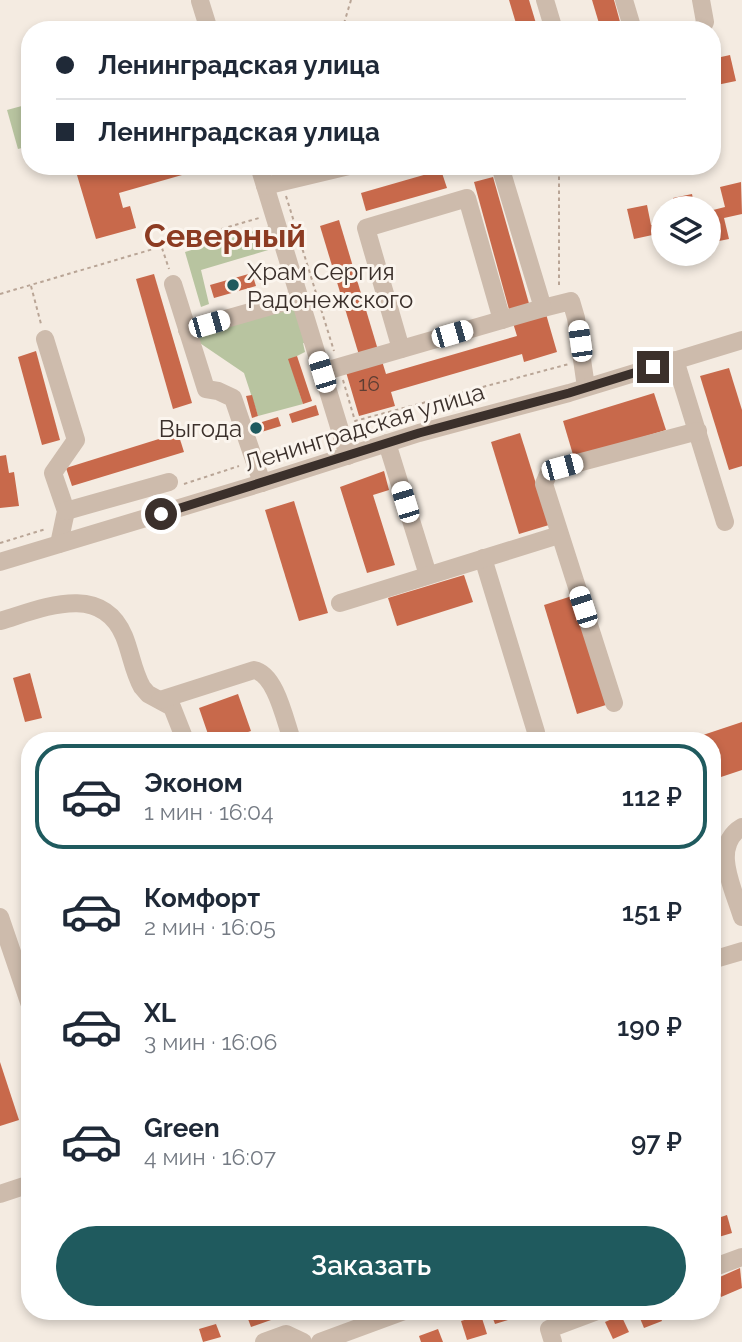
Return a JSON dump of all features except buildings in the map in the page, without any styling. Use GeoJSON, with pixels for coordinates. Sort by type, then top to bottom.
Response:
{"type":"FeatureCollection","features":[{"type":"Feature","properties":{"kind":"street"},"geometry":{"type":"LineString","coordinates":[[545,0],[551,21]]}},
{"type":"Feature","properties":{"kind":"street"},"geometry":{"type":"LineString","coordinates":[[624,0],[630,21]]}},
{"type":"Feature","properties":{"kind":"street"},"geometry":{"type":"LineString","coordinates":[[701,0],[705,21]]}},
{"type":"Feature","properties":{"kind":"street"},"geometry":{"type":"LineString","coordinates":[[200,1],[206,21]]}},
{"type":"Feature","properties":{"kind":"street"},"geometry":{"type":"LineString","coordinates":[[262,175],[348,456]]}},
{"type":"Feature","properties":{"kind":"street"},"geometry":{"type":"LineString","coordinates":[[265,186],[311,175]]}},
{"type":"Feature","properties":{"kind":"street"},"geometry":{"type":"LineString","coordinates":[[503,175],[543,308]]}},
{"type":"Feature","properties":{"kind":"street"},"geometry":{"type":"LineString","coordinates":[[401,349],[366,228],[467,198],[502,320]]}},
{"type":"Feature","properties":{"kind":"street"},"geometry":{"type":"LineString","coordinates":[[173,284],[206,389],[233,398],[262,483]]}},
{"type":"Feature","properties":{"kind":"street"},"geometry":{"type":"LineString","coordinates":[[187,330],[299,298]]}},
{"type":"Feature","properties":{"kind":"street"},"geometry":{"type":"LineString","coordinates":[[322,372],[571,301],[586,387]]}},
{"type":"Feature","properties":{"kind":"street"},"geometry":{"type":"LineString","coordinates":[[45,339],[76,440],[53,473],[66,511],[59,544]]}},
{"type":"Feature","properties":{"kind":"street","name":"Ленинградская улица"},"geometry":{"type":"LineString","coordinates":[[0,562],[387,443],[742,340]]}},
{"type":"Feature","properties":{"kind":"street"},"geometry":{"type":"LineString","coordinates":[[675,360],[725,522]]}},
{"type":"Feature","properties":{"kind":"street"},"geometry":{"type":"LineString","coordinates":[[614,703],[544,484],[549,472],[698,431]]}},
{"type":"Feature","properties":{"kind":"street"},"geometry":{"type":"LineString","coordinates":[[387,443],[428,575]]}},
{"type":"Feature","properties":{"kind":"street"},"geometry":{"type":"LineString","coordinates":[[66,511],[169,482]]}},
{"type":"Feature","properties":{"kind":"street"},"geometry":{"type":"LineString","coordinates":[[340,603],[559,535]]}},
{"type":"Feature","properties":{"kind":"street"},"geometry":{"type":"LineString","coordinates":[[483,558],[536,732]]}},
{"type":"Feature","properties":{"kind":"street"},"geometry":{"type":"LineString","coordinates":[[0,621],[65,602],[80,602],[104,611],[123,634],[142,687],[148,694],[172,707],[177,732]]}},
{"type":"Feature","properties":{"kind":"street"},"geometry":{"type":"LineString","coordinates":[[160,700],[254,670],[260,671],[277,696],[289,732]]}},
{"type":"Feature","properties":{"kind":"street"},"geometry":{"type":"LineString","coordinates":[[742,827],[728,841],[724,858],[742,917]]}},
{"type":"Feature","properties":{"kind":"street"},"geometry":{"type":"LineString","coordinates":[[0,917],[21,979]]}},
{"type":"Feature","properties":{"kind":"street"},"geometry":{"type":"LineString","coordinates":[[721,957],[742,951]]}},
{"type":"Feature","properties":{"kind":"street"},"geometry":{"type":"LineString","coordinates":[[0,1194],[21,1187]]}},
{"type":"Feature","properties":{"kind":"street"},"geometry":{"type":"LineString","coordinates":[[721,1265],[742,1257]]}},
{"type":"Feature","properties":{"kind":"street"},"geometry":{"type":"LineString","coordinates":[[320,1342],[380,1320]]}},
{"type":"Feature","properties":{"kind":"street"},"geometry":{"type":"LineString","coordinates":[[551,1335],[580,1320]]}},
{"type":"Feature","properties":{"kind":"street"},"geometry":{"type":"LineString","coordinates":[[264,1342],[286,1334],[303,1342]]}},
{"type":"Feature","properties":{"kind":"path"},"geometry":{"type":"LineString","coordinates":[[345,21],[351,0]]}},
{"type":"Feature","properties":{"kind":"path"},"geometry":{"type":"LineString","coordinates":[[559,175],[559,285]]}},
{"type":"Feature","properties":{"kind":"path"},"geometry":{"type":"LineString","coordinates":[[0,294],[273,214]]}},
{"type":"Feature","properties":{"kind":"path"},"geometry":{"type":"LineString","coordinates":[[162,247],[173,284]]}},
{"type":"Feature","properties":{"kind":"path"},"geometry":{"type":"LineString","coordinates":[[31,285],[45,339]]}},
{"type":"Feature","properties":{"kind":"green space"},"geometry":{"type":"Polygon","coordinates":[[[21,106],[21,148],[18,149],[7,110],[21,106]]]}},
{"type":"Feature","properties":{"kind":"green space"},"geometry":{"type":"Polygon","coordinates":[[[270,226],[275,248],[201,270],[209,304],[201,307],[185,252],[270,226]]]}},
{"type":"Feature","properties":{"kind":"green space"},"geometry":{"type":"Polygon","coordinates":[[[295,307],[306,344],[303,343],[305,352],[289,360],[303,404],[258,416],[244,373],[188,335],[295,307]]]}},
{"type":"Feature","properties":{"kind":"place","name":"Храм Сергия Радонежского"},"geometry":{"type":"Point","coordinates":[233,285]}},
{"type":"Feature","properties":{"kind":"place","name":"Выгода"},"geometry":{"type":"Point","coordinates":[256,428]}},
{"type":"Feature","properties":{"kind":"district","name":"Северный"},"geometry":{"type":"Point","coordinates":[225,235]}},
{"type":"Feature","properties":{"kind":"route"},"geometry":{"type":"LineString","coordinates":[[161,514],[419,433],[569,393],[653,367]]}}]}
